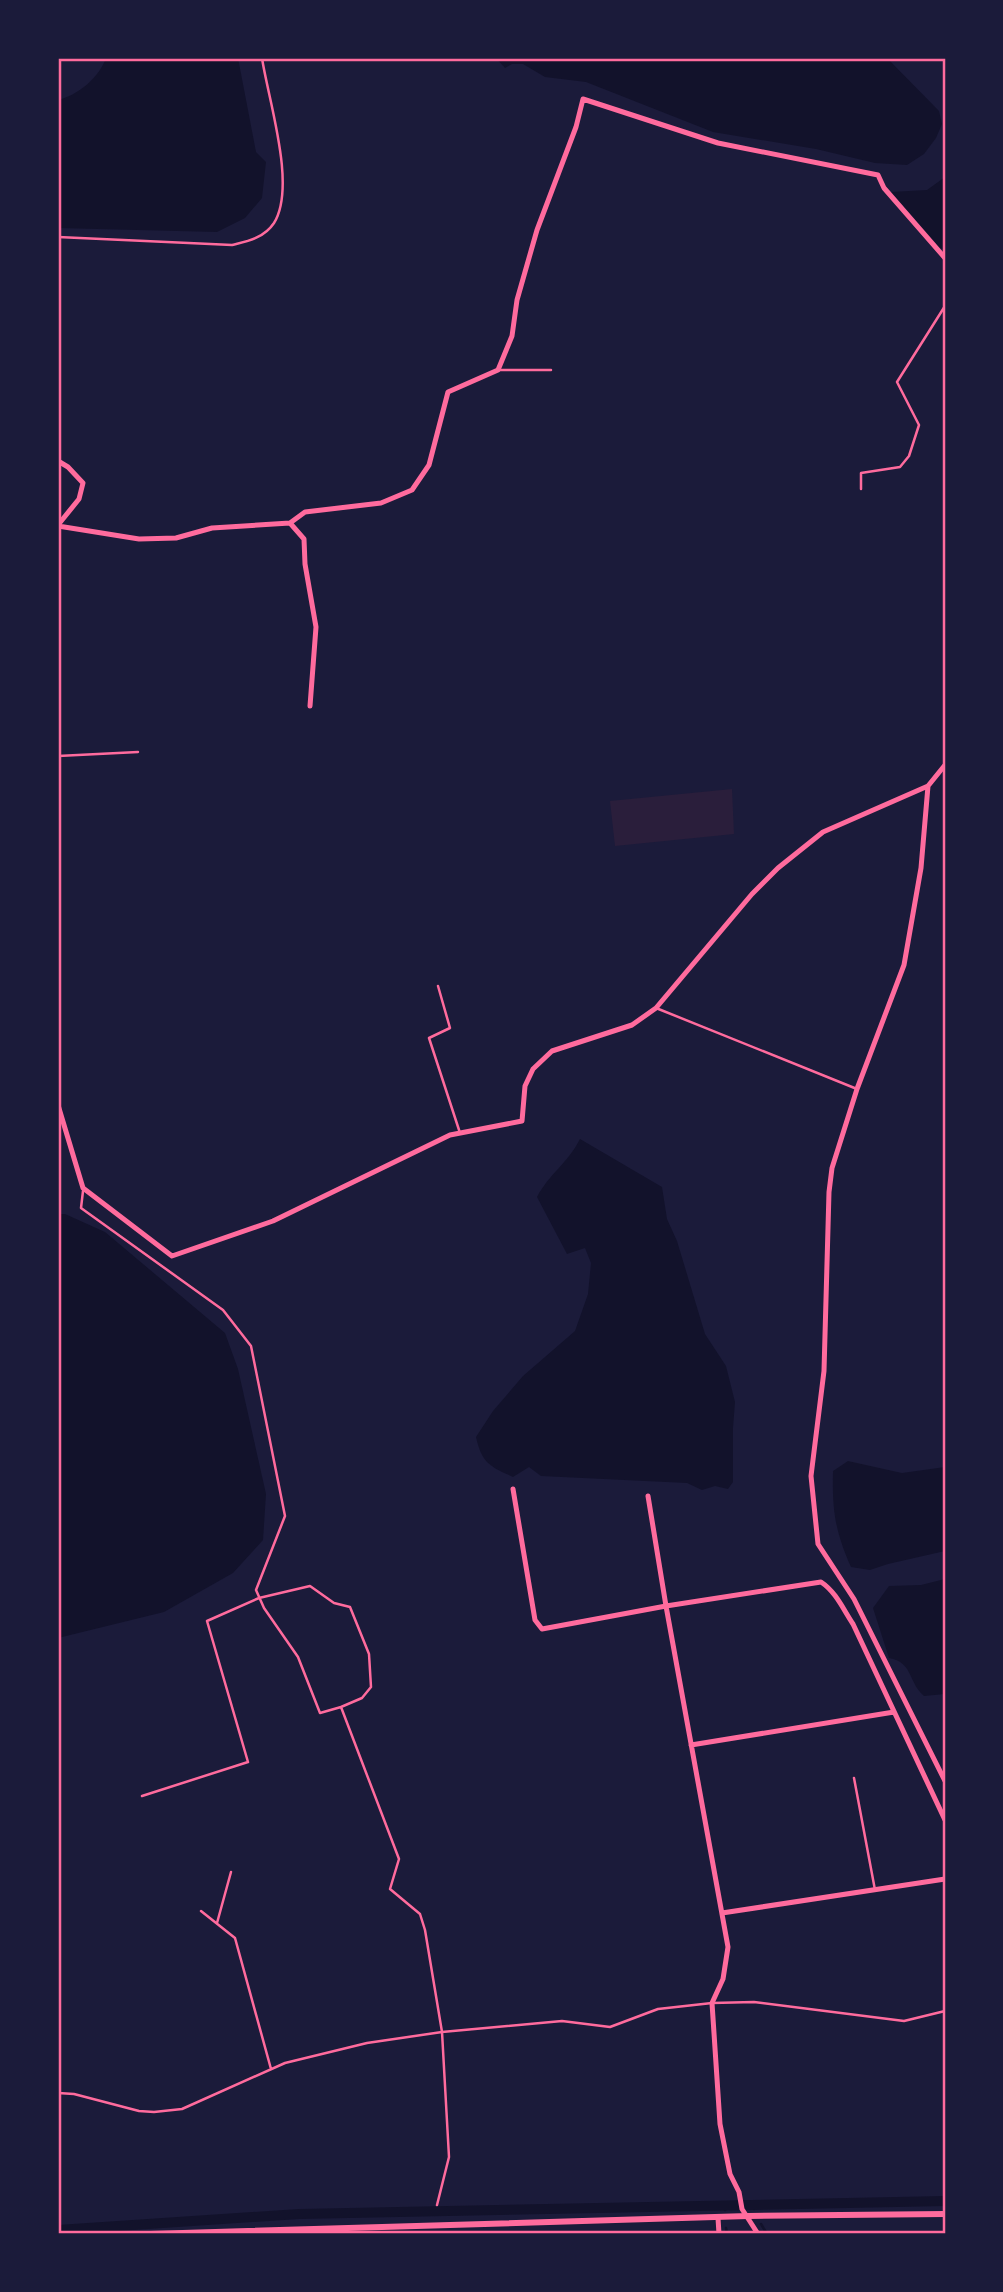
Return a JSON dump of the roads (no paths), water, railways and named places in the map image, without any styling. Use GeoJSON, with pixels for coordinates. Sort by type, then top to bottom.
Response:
{"type":"FeatureCollection","features":[{"type":"Feature","properties":{"kind":"street"},"geometry":{"type":"LineString","coordinates":[[58,461],[68,467],[83,483],[79,499],[58,525],[139,539],[176,538],[212,528],[290,523],[305,512],[381,503],[412,489],[429,465],[448,391],[498,370],[512,336],[517,300],[537,230],[576,127],[583,99],[718,143],[878,175],[884,188],[945,258]]}},
{"type":"Feature","properties":{"kind":"street"},"geometry":{"type":"LineString","coordinates":[[290,523],[304,539],[304,564],[316,627],[310,706]]}},
{"type":"Feature","properties":{"kind":"street"},"geometry":{"type":"LineString","coordinates":[[58,1105],[83,1188],[172,1256],[273,1221],[450,1135],[522,1121],[525,1086],[533,1069],[552,1051],[632,1025],[656,1008],[751,894],[778,868],[823,832],[928,786],[945,765]]}},
{"type":"Feature","properties":{"kind":"street"},"geometry":{"type":"LineString","coordinates":[[928,786],[921,867],[904,965],[857,1089],[832,1168],[824,1371],[811,1476],[818,1544],[855,1599],[945,1781]]}},
{"type":"Feature","properties":{"kind":"street"},"geometry":{"type":"LineString","coordinates":[[513,1489],[535,1620],[542,1629],[821,1582],[834,1594],[853,1624],[945,1820]]}},
{"type":"Feature","properties":{"kind":"street"},"geometry":{"type":"LineString","coordinates":[[648,1496],[728,1947],[723,1979],[712,2003],[720,2124],[730,2174],[739,2192],[742,2208],[758,2234]]}},
{"type":"Feature","properties":{"kind":"street"},"geometry":{"type":"LineString","coordinates":[[834,1594],[839,1577]]}},
{"type":"Feature","properties":{"kind":"street"},"geometry":{"type":"LineString","coordinates":[[691,1745],[894,1712]]}},
{"type":"Feature","properties":{"kind":"street"},"geometry":{"type":"LineString","coordinates":[[722,1913],[945,1879]]}},
{"type":"Feature","properties":{"kind":"street"},"geometry":{"type":"LineString","coordinates":[[150,2234],[418,2230],[748,2216],[945,2214]]}},
{"type":"Feature","properties":{"kind":"street"},"geometry":{"type":"LineString","coordinates":[[718,2218],[719,2234]]}},
{"type":"Feature","properties":{"kind":"lane"},"geometry":{"type":"LineString","coordinates":[[58,237],[232,245],[257,239],[274,223],[281,204],[283,167],[262,58]]}},
{"type":"Feature","properties":{"kind":"lane"},"geometry":{"type":"LineString","coordinates":[[861,489],[861,472],[900,467],[909,456],[919,425],[897,382],[945,306]]}},
{"type":"Feature","properties":{"kind":"lane"},"geometry":{"type":"LineString","coordinates":[[498,370],[551,370]]}},
{"type":"Feature","properties":{"kind":"lane"},"geometry":{"type":"LineString","coordinates":[[58,756],[138,751]]}},
{"type":"Feature","properties":{"kind":"lane"},"geometry":{"type":"LineString","coordinates":[[438,986],[450,1028],[429,1038],[460,1133]]}},
{"type":"Feature","properties":{"kind":"lane"},"geometry":{"type":"LineString","coordinates":[[656,1008],[857,1089]]}},
{"type":"Feature","properties":{"kind":"lane"},"geometry":{"type":"LineString","coordinates":[[83,1188],[81,1208],[223,1310],[251,1346],[285,1517],[256,1590],[260,1598],[264,1608],[298,1657],[320,1713],[362,1698],[371,1687],[369,1654],[350,1607],[334,1602],[310,1586],[260,1598],[207,1621],[248,1762],[142,1796]]}},
{"type":"Feature","properties":{"kind":"lane"},"geometry":{"type":"LineString","coordinates":[[341,1707],[399,1859],[390,1889],[420,1914],[425,1930],[442,2032],[449,2157],[437,2205]]}},
{"type":"Feature","properties":{"kind":"lane"},"geometry":{"type":"LineString","coordinates":[[854,1777],[875,1890]]}},
{"type":"Feature","properties":{"kind":"lane"},"geometry":{"type":"LineString","coordinates":[[217,1923],[231,1872]]}},
{"type":"Feature","properties":{"kind":"lane"},"geometry":{"type":"LineString","coordinates":[[201,1911],[235,1938],[271,2069]]}},
{"type":"Feature","properties":{"kind":"lane"},"geometry":{"type":"LineString","coordinates":[[58,2093],[74,2094],[139,2111],[182,2109],[285,2063],[367,2043],[442,2032],[562,2021],[610,2027],[658,2009],[712,2003],[754,2002],[904,2021],[945,2011]]}},
{"type":"Feature","properties":{"kind":"waterway"},"geometry":{"type":"LineString","coordinates":[[58,2230],[299,2214],[945,2201]]}},
{"type":"Feature","properties":{"kind":"waterway"},"geometry":{"type":"LineString","coordinates":[[724,2205],[725,2210]]}},
{"type":"Feature","properties":{"kind":"waterway"},"geometry":{"type":"LineString","coordinates":[[751,2205],[754,2209]]}},
{"type":"Feature","properties":{"kind":"waterway"},"geometry":{"type":"LineString","coordinates":[[761,2224],[767,2234]]}},
{"type":"Feature","properties":{"kind":"waterway"},"geometry":{"type":"LineString","coordinates":[[726,2228],[727,2234]]}}]}
